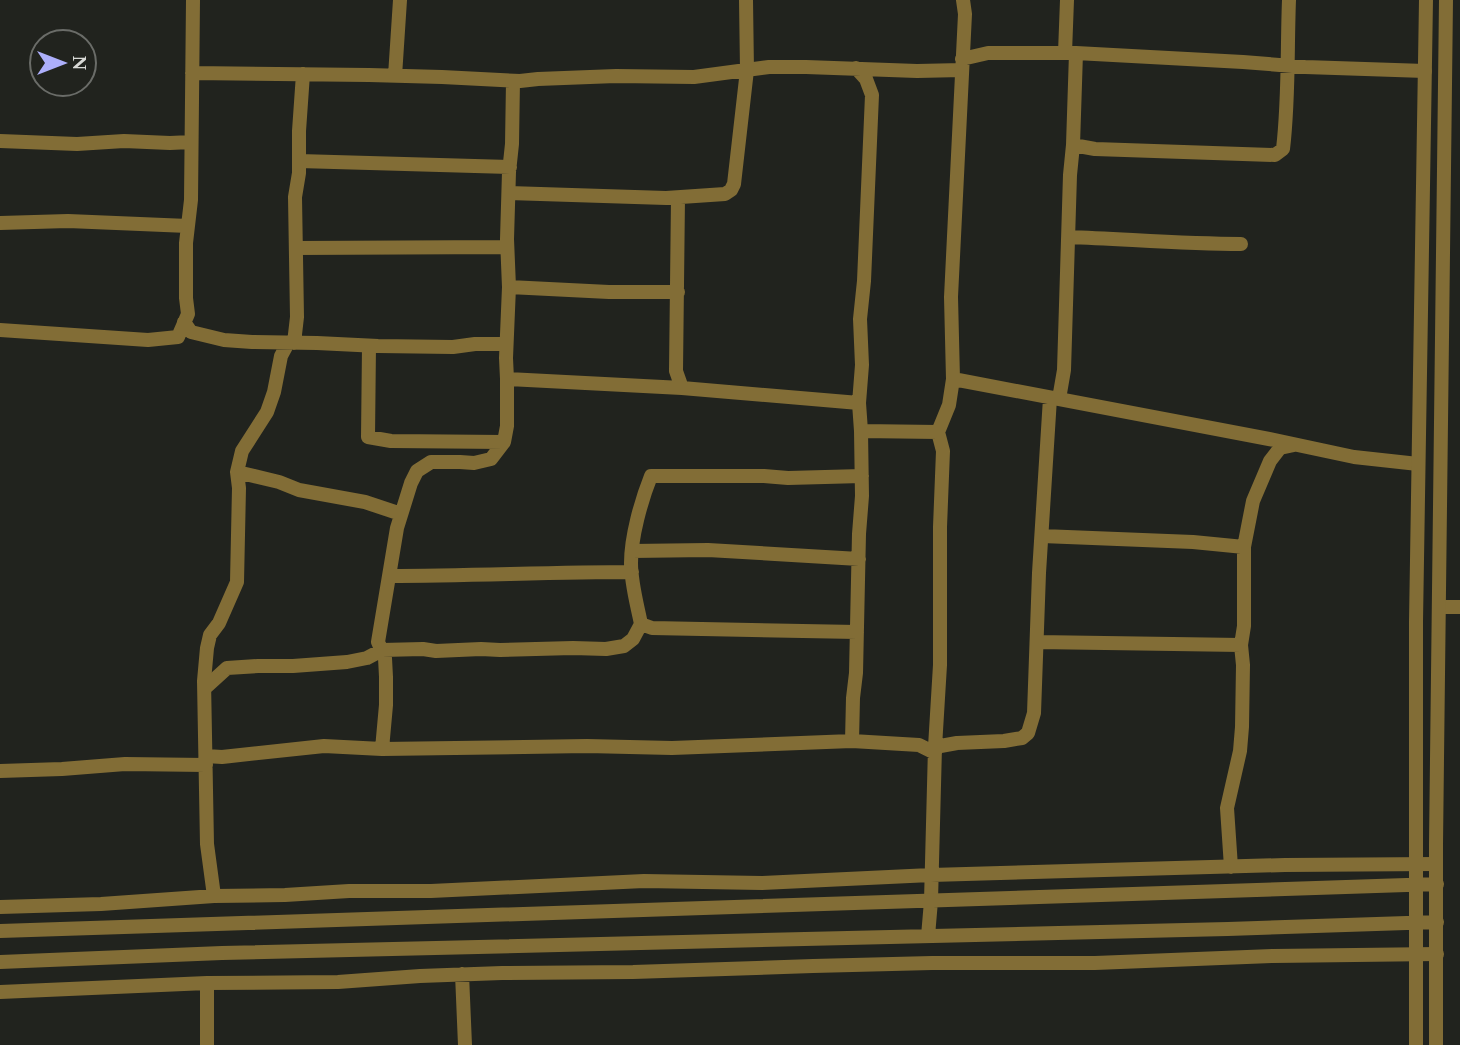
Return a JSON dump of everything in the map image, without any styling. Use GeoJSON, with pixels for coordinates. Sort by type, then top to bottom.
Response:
{"type":"FeatureCollection","features":[{"type":"Feature","properties":{"kind":"street"},"geometry":{"type":"LineString","coordinates":[[0,330],[148,340],[178,337],[188,314],[186,243],[191,200],[193,0]]}},
{"type":"Feature","properties":{"kind":"street"},"geometry":{"type":"LineString","coordinates":[[395,76],[400,0]]}},
{"type":"Feature","properties":{"kind":"street"},"geometry":{"type":"LineString","coordinates":[[509,193],[678,198],[725,194],[731,190],[734,184],[747,70],[746,0]]}},
{"type":"Feature","properties":{"kind":"street"},"geometry":{"type":"LineString","coordinates":[[928,936],[940,665],[943,451],[938,432],[949,405],[953,379],[951,297],[965,14],[963,0]]}},
{"type":"Feature","properties":{"kind":"street"},"geometry":{"type":"LineString","coordinates":[[0,771],[206,760],[324,746],[382,749],[587,746],[672,748],[852,741],[919,745],[935,750],[957,743],[1022,738],[1028,733],[1034,713],[1042,536],[1054,398],[1064,370],[1073,145],[1067,0]]}},
{"type":"Feature","properties":{"kind":"street"},"geometry":{"type":"LineString","coordinates":[[1073,145],[1095,149],[1275,155],[1283,149],[1286,123],[1289,0]]}},
{"type":"Feature","properties":{"kind":"street"},"geometry":{"type":"LineString","coordinates":[[1416,1045],[1416,622],[1426,0]]}},
{"type":"Feature","properties":{"kind":"street"},"geometry":{"type":"LineString","coordinates":[[1436,1045],[1446,0]]}},
{"type":"Feature","properties":{"kind":"street"},"geometry":{"type":"LineString","coordinates":[[192,74],[442,77],[513,81],[606,76],[694,77],[769,67],[917,71],[962,65],[988,53],[1070,53],[1366,70],[1445,71]]}},
{"type":"Feature","properties":{"kind":"street"},"geometry":{"type":"LineString","coordinates":[[852,741],[862,476],[860,319],[872,95],[866,79],[856,68]]}},
{"type":"Feature","properties":{"kind":"street"},"geometry":{"type":"LineString","coordinates":[[214,896],[207,844],[207,648],[210,635],[219,623],[237,582],[237,472],[242,451],[267,412],[281,356],[291,343],[297,317],[295,197],[303,74]]}},
{"type":"Feature","properties":{"kind":"street"},"geometry":{"type":"LineString","coordinates":[[382,749],[386,705],[385,658],[378,642],[401,514],[411,483],[417,471],[431,462],[474,463],[491,459],[504,442],[507,426],[507,247],[513,81]]}},
{"type":"Feature","properties":{"kind":"street"},"geometry":{"type":"LineString","coordinates":[[0,141],[77,144],[124,141],[191,142]]}},
{"type":"Feature","properties":{"kind":"street"},"geometry":{"type":"LineString","coordinates":[[299,161],[510,167]]}},
{"type":"Feature","properties":{"kind":"street"},"geometry":{"type":"LineString","coordinates":[[678,198],[676,371],[682,388]]}},
{"type":"Feature","properties":{"kind":"street"},"geometry":{"type":"LineString","coordinates":[[0,223],[79,222],[188,226]]}},
{"type":"Feature","properties":{"kind":"street"},"geometry":{"type":"LineString","coordinates":[[1069,237],[1241,244]]}},
{"type":"Feature","properties":{"kind":"street"},"geometry":{"type":"LineString","coordinates":[[296,248],[507,247]]}},
{"type":"Feature","properties":{"kind":"street"},"geometry":{"type":"LineString","coordinates":[[509,287],[678,292]]}},
{"type":"Feature","properties":{"kind":"street"},"geometry":{"type":"LineString","coordinates":[[184,322],[191,332],[224,340],[369,346],[453,347],[506,344]]}},
{"type":"Feature","properties":{"kind":"street"},"geometry":{"type":"LineString","coordinates":[[369,346],[368,438],[391,441],[504,442]]}},
{"type":"Feature","properties":{"kind":"street"},"geometry":{"type":"LineString","coordinates":[[507,379],[682,388],[859,403]]}},
{"type":"Feature","properties":{"kind":"street"},"geometry":{"type":"LineString","coordinates":[[953,379],[1354,457],[1440,468]]}},
{"type":"Feature","properties":{"kind":"street"},"geometry":{"type":"LineString","coordinates":[[861,431],[938,432]]}},
{"type":"Feature","properties":{"kind":"street"},"geometry":{"type":"LineString","coordinates":[[1231,867],[1227,808],[1240,751],[1242,727],[1244,547],[1253,501],[1270,461],[1280,448],[1295,445]]}},
{"type":"Feature","properties":{"kind":"street"},"geometry":{"type":"LineString","coordinates":[[237,472],[279,482],[299,490],[365,502],[401,514]]}},
{"type":"Feature","properties":{"kind":"street"},"geometry":{"type":"LineString","coordinates":[[205,688],[227,668],[347,662],[367,658],[382,650],[606,649],[625,646],[633,639],[641,624],[631,564],[633,540],[651,476],[862,476]]}},
{"type":"Feature","properties":{"kind":"street"},"geometry":{"type":"LineString","coordinates":[[1042,536],[1193,542],[1244,547]]}},
{"type":"Feature","properties":{"kind":"street"},"geometry":{"type":"LineString","coordinates":[[632,551],[708,550],[859,559]]}},
{"type":"Feature","properties":{"kind":"street"},"geometry":{"type":"LineString","coordinates":[[389,576],[632,572]]}},
{"type":"Feature","properties":{"kind":"street"},"geometry":{"type":"LineString","coordinates":[[1439,607],[1460,607]]}},
{"type":"Feature","properties":{"kind":"street"},"geometry":{"type":"LineString","coordinates":[[641,624],[652,628],[679,629],[857,632]]}},
{"type":"Feature","properties":{"kind":"street"},"geometry":{"type":"LineString","coordinates":[[1037,642],[1241,645]]}},
{"type":"Feature","properties":{"kind":"street"},"geometry":{"type":"LineString","coordinates":[[0,907],[101,904],[214,896],[431,891],[644,881],[762,883],[931,875],[1285,865],[1436,864]]}},
{"type":"Feature","properties":{"kind":"street"},"geometry":{"type":"LineString","coordinates":[[0,931],[1437,884]]}},
{"type":"Feature","properties":{"kind":"street"},"geometry":{"type":"LineString","coordinates":[[0,962],[222,953],[1437,922]]}},
{"type":"Feature","properties":{"kind":"street"},"geometry":{"type":"LineString","coordinates":[[0,992],[207,983],[338,982],[556,971],[632,972],[932,963],[1082,963],[1273,956],[1437,954]]}},
{"type":"Feature","properties":{"kind":"street"},"geometry":{"type":"LineString","coordinates":[[462,974],[465,1045]]}},
{"type":"Feature","properties":{"kind":"street"},"geometry":{"type":"LineString","coordinates":[[207,983],[207,1045]]}}]}
